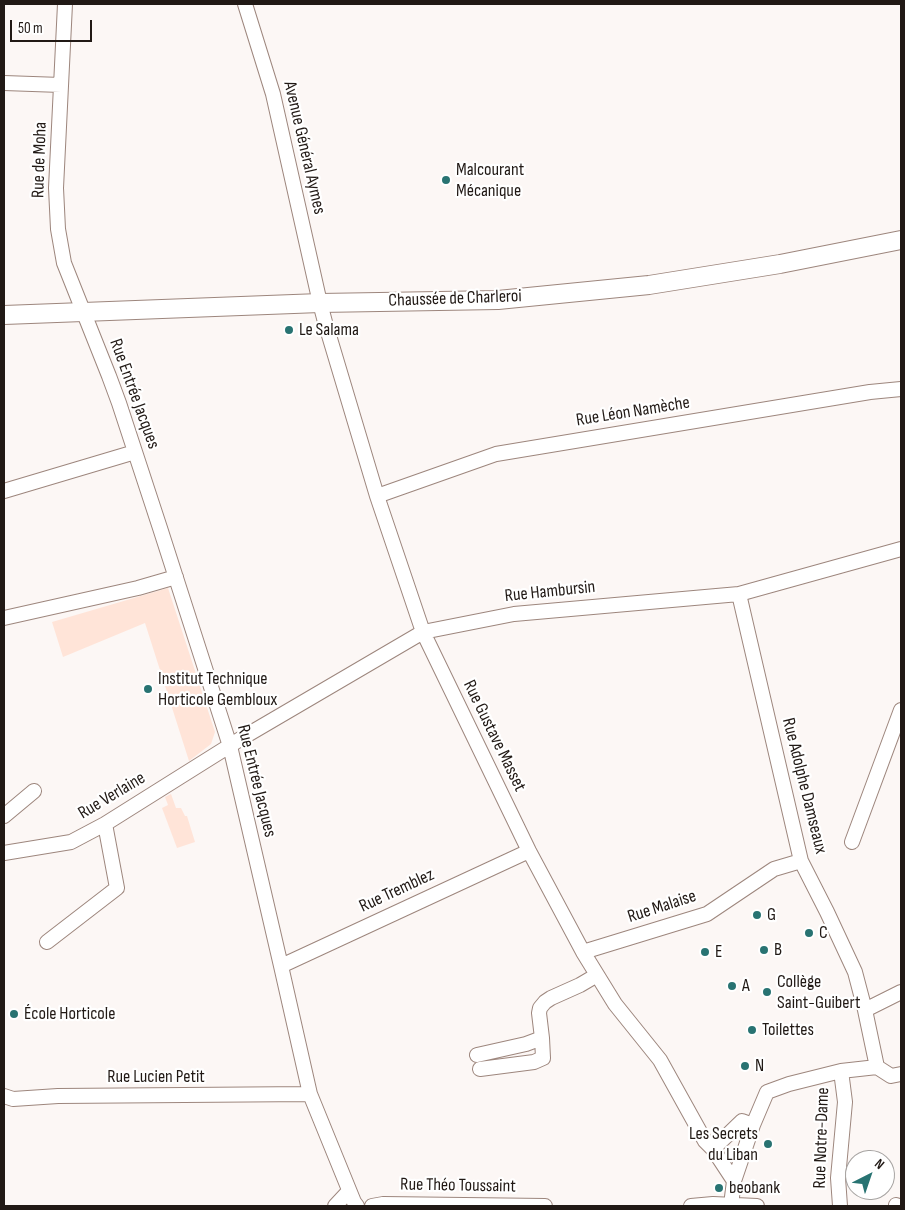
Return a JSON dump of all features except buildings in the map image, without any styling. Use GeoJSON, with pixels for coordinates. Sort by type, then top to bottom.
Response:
{"type":"FeatureCollection","features":[{"type":"Feature","properties":{"kind":"main road","name":"Chaussée de Charleroi"},"geometry":{"type":"LineString","coordinates":[[4,315],[320,303],[498,300],[648,285],[780,264],[901,240]]}},
{"type":"Feature","properties":{"kind":"street","name":"Rue de Moha"},"geometry":{"type":"LineString","coordinates":[[65,4],[56,188],[58,230],[64,263],[84,312]]}},
{"type":"Feature","properties":{"kind":"street","name":"Avenue Général Aymes"},"geometry":{"type":"LineString","coordinates":[[245,4],[273,94],[320,303]]}},
{"type":"Feature","properties":{"kind":"street"},"geometry":{"type":"LineString","coordinates":[[4,82],[62,84]]}},
{"type":"Feature","properties":{"kind":"street","name":"Rue Gustave Masset"},"geometry":{"type":"LineString","coordinates":[[320,303],[377,496],[423,632],[529,851],[583,952],[615,1004],[660,1060],[704,1141],[713,1149],[734,1181]]}},
{"type":"Feature","properties":{"kind":"street","name":"Rue Entrée Jacques"},"geometry":{"type":"LineString","coordinates":[[84,312],[109,376],[135,452],[230,746],[310,1094],[349,1191],[357,1206]]}},
{"type":"Feature","properties":{"kind":"street","name":"Rue Léon Namèche"},"geometry":{"type":"LineString","coordinates":[[377,496],[496,454],[870,392],[901,390]]}},
{"type":"Feature","properties":{"kind":"street"},"geometry":{"type":"LineString","coordinates":[[4,491],[135,452]]}},
{"type":"Feature","properties":{"kind":"street","name":"Rue Hambursin"},"geometry":{"type":"LineString","coordinates":[[230,746],[423,632],[514,614],[739,594],[901,550]]}},
{"type":"Feature","properties":{"kind":"street"},"geometry":{"type":"LineString","coordinates":[[4,618],[138,588],[176,577]]}},
{"type":"Feature","properties":{"kind":"street","name":"Rue Adolphe Damseaux"},"geometry":{"type":"LineString","coordinates":[[739,594],[801,861],[827,912],[858,982],[877,1067]]}},
{"type":"Feature","properties":{"kind":"street"},"geometry":{"type":"LineString","coordinates":[[852,842],[898,730],[901,710]]}},
{"type":"Feature","properties":{"kind":"street","name":"Rue Verlaine"},"geometry":{"type":"LineString","coordinates":[[4,853],[71,842],[105,824],[230,746]]}},
{"type":"Feature","properties":{"kind":"street"},"geometry":{"type":"LineString","coordinates":[[4,816],[34,791]]}},
{"type":"Feature","properties":{"kind":"street"},"geometry":{"type":"LineString","coordinates":[[47,942],[117,888],[105,824]]}},
{"type":"Feature","properties":{"kind":"street","name":"Rue Tremblez"},"geometry":{"type":"LineString","coordinates":[[281,966],[529,851]]}},
{"type":"Feature","properties":{"kind":"street","name":"Rue Malaise"},"geometry":{"type":"LineString","coordinates":[[583,952],[707,914],[774,869],[801,861]]}},
{"type":"Feature","properties":{"kind":"street"},"geometry":{"type":"LineString","coordinates":[[480,1069],[534,1062],[543,1058],[540,1008],[551,998],[597,975]]}},
{"type":"Feature","properties":{"kind":"street"},"geometry":{"type":"LineString","coordinates":[[865,1010],[901,992]]}},
{"type":"Feature","properties":{"kind":"street"},"geometry":{"type":"LineString","coordinates":[[477,1055],[526,1044],[542,1038]]}},
{"type":"Feature","properties":{"kind":"street"},"geometry":{"type":"LineString","coordinates":[[731,1205],[734,1181],[753,1125],[767,1092],[841,1071],[877,1067],[890,1076],[901,1074]]}},
{"type":"Feature","properties":{"kind":"street","name":"Rue Notre-Dame"},"geometry":{"type":"LineString","coordinates":[[840,1206],[838,1178],[845,1102],[841,1071]]}},
{"type":"Feature","properties":{"kind":"street","name":"Rue Lucien Petit"},"geometry":{"type":"LineString","coordinates":[[4,1096],[13,1098],[310,1094]]}},
{"type":"Feature","properties":{"kind":"street"},"geometry":{"type":"LineString","coordinates":[[713,1149],[742,1122],[753,1125]]}},
{"type":"Feature","properties":{"kind":"street"},"geometry":{"type":"LineString","coordinates":[[335,1206],[349,1191]]}},
{"type":"Feature","properties":{"kind":"street","name":"Rue Théo Toussaint"},"geometry":{"type":"LineString","coordinates":[[372,1206],[383,1204],[544,1206]]}},
{"type":"Feature","properties":{"kind":"street"},"geometry":{"type":"LineString","coordinates":[[691,1206],[758,1206]]}},
{"type":"Feature","properties":{"kind":"shaded area"},"geometry":{"type":"Polygon","coordinates":[[[168,588],[215,732],[211,744],[189,761],[145,623],[63,657],[52,622],[168,588]]]}},
{"type":"Feature","properties":{"kind":"shaded area"},"geometry":{"type":"Polygon","coordinates":[[[171,794],[176,808],[181,808],[185,816],[187,816],[195,842],[177,848],[162,808],[168,805],[165,797],[171,794]]]}},
{"type":"Feature","properties":{"kind":"place","name":"Malcourant Mécanique"},"geometry":{"type":"Point","coordinates":[446,180]}},
{"type":"Feature","properties":{"kind":"place","name":"Le Salama"},"geometry":{"type":"Point","coordinates":[289,330]}},
{"type":"Feature","properties":{"kind":"place","name":"Institut Technique Horticole Gembloux"},"geometry":{"type":"Point","coordinates":[148,689]}},
{"type":"Feature","properties":{"kind":"place","name":"G"},"geometry":{"type":"Point","coordinates":[757,915]}},
{"type":"Feature","properties":{"kind":"place","name":"C"},"geometry":{"type":"Point","coordinates":[809,933]}},
{"type":"Feature","properties":{"kind":"place","name":"B"},"geometry":{"type":"Point","coordinates":[764,950]}},
{"type":"Feature","properties":{"kind":"place","name":"E"},"geometry":{"type":"Point","coordinates":[705,952]}},
{"type":"Feature","properties":{"kind":"place","name":"A"},"geometry":{"type":"Point","coordinates":[732,986]}},
{"type":"Feature","properties":{"kind":"place","name":"Collège Saint-Guibert"},"geometry":{"type":"Point","coordinates":[767,992]}},
{"type":"Feature","properties":{"kind":"place","name":"École Horticole"},"geometry":{"type":"Point","coordinates":[14,1014]}},
{"type":"Feature","properties":{"kind":"place","name":"Toilettes"},"geometry":{"type":"Point","coordinates":[752,1030]}},
{"type":"Feature","properties":{"kind":"place","name":"N"},"geometry":{"type":"Point","coordinates":[745,1066]}},
{"type":"Feature","properties":{"kind":"place","name":"Les Secrets du Liban"},"geometry":{"type":"Point","coordinates":[768,1144]}},
{"type":"Feature","properties":{"kind":"place","name":"beobank"},"geometry":{"type":"Point","coordinates":[719,1188]}}]}
